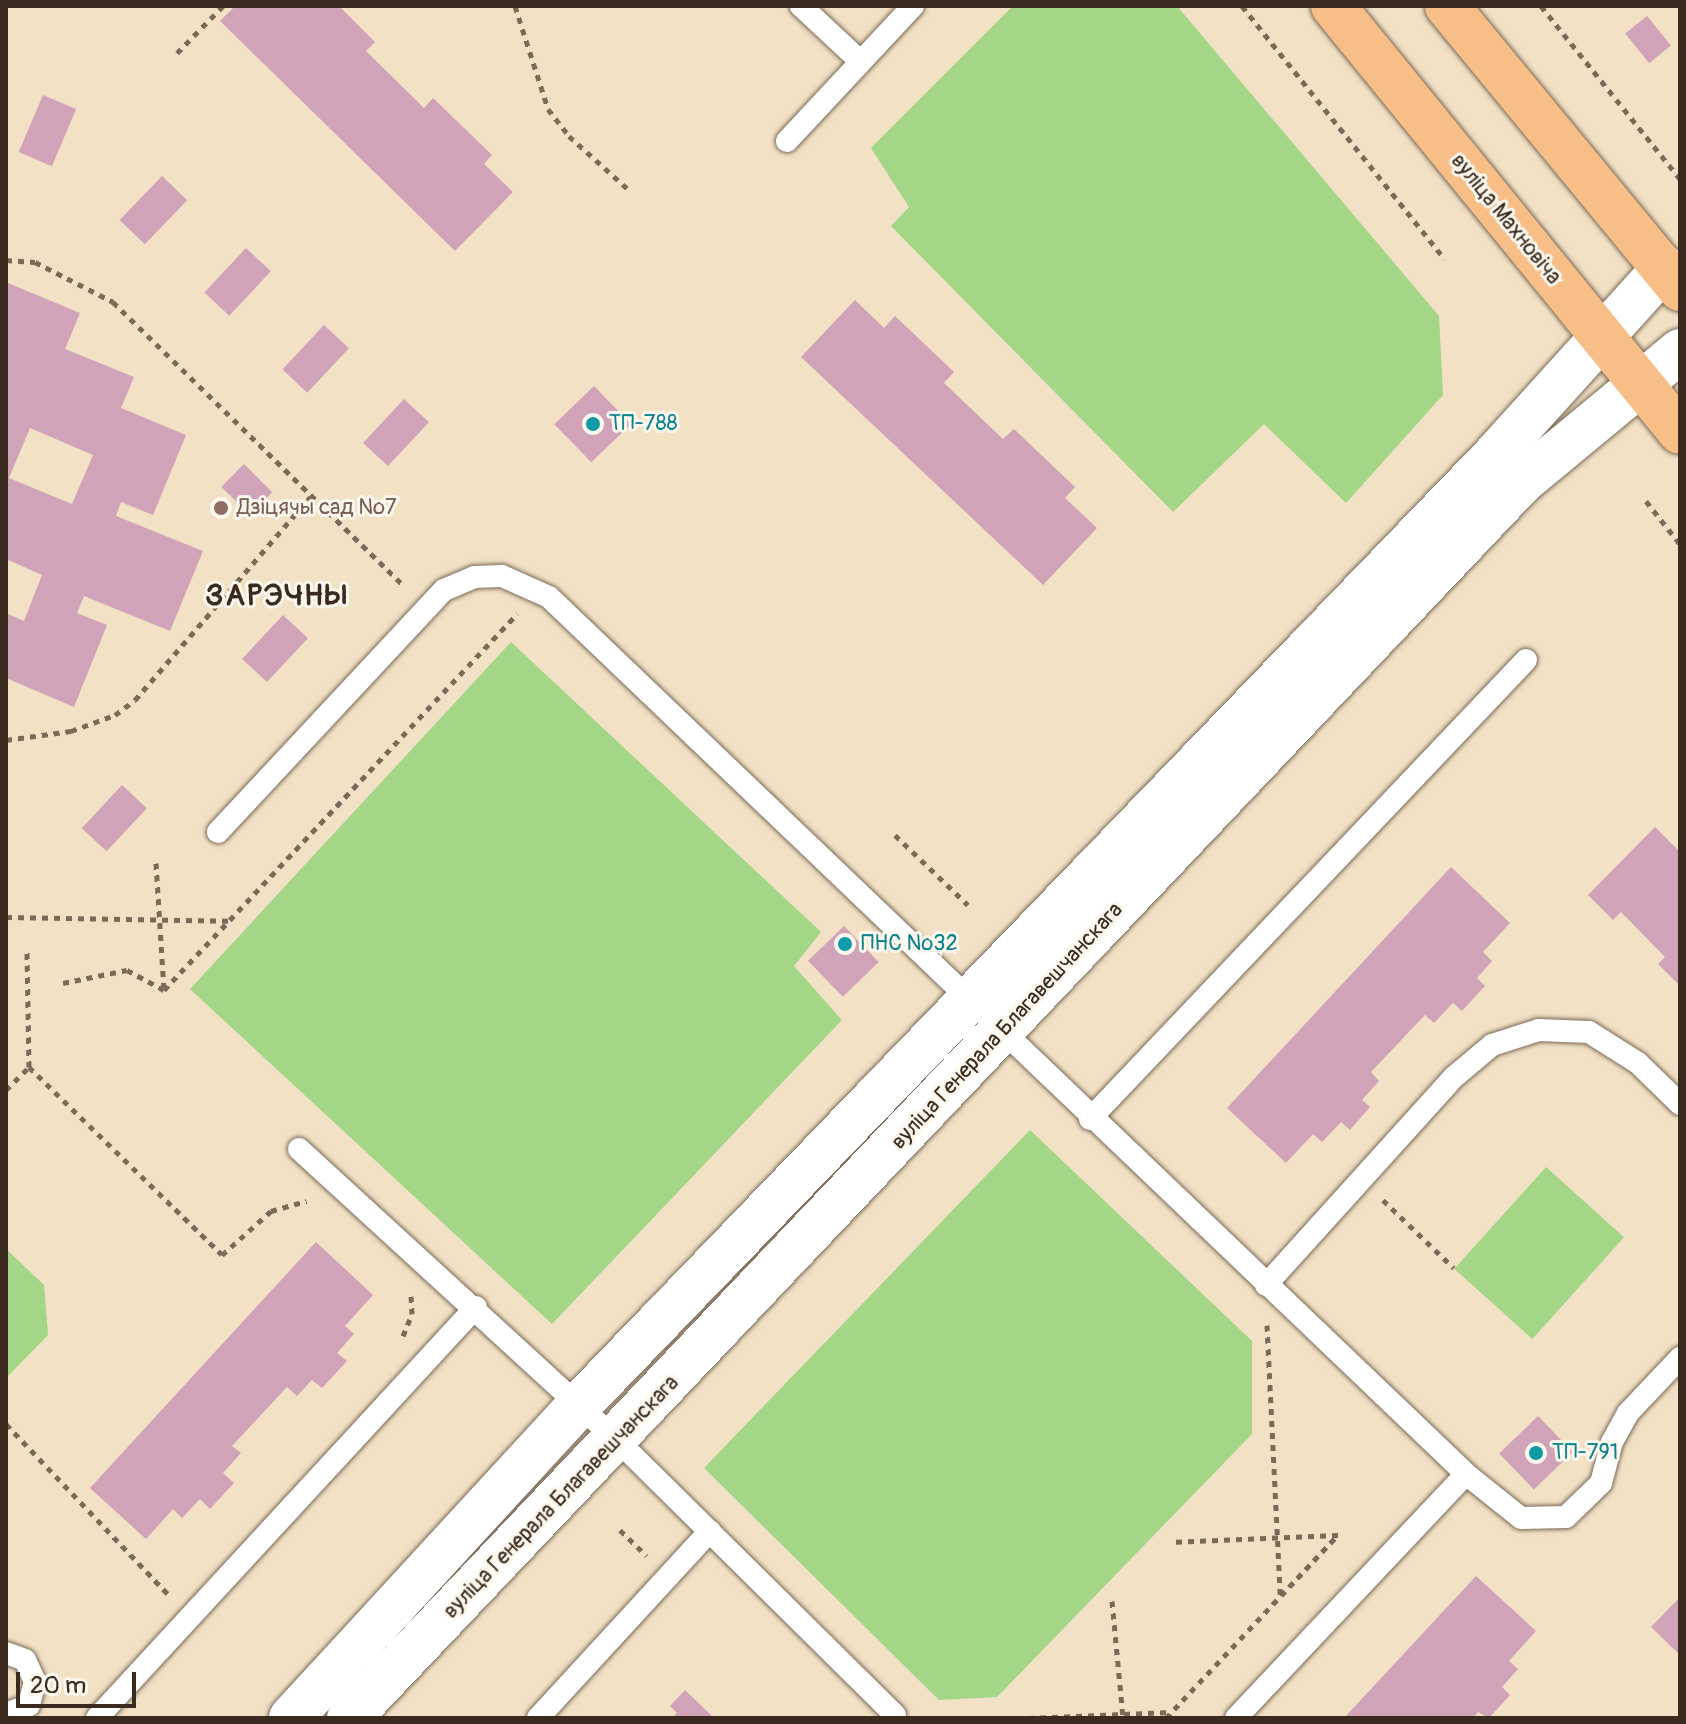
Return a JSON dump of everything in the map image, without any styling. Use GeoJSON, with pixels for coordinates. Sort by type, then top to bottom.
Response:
{"type":"FeatureCollection","features":[{"type":"Feature","properties":{"kind":"main road","name":"вуліца Махновіча"},"geometry":{"type":"LineString","coordinates":[[1333,6],[1680,432]]}},
{"type":"Feature","properties":{"kind":"main road"},"geometry":{"type":"LineString","coordinates":[[1447,6],[1672,279]]}},
{"type":"Feature","properties":{"kind":"street"},"geometry":{"type":"LineString","coordinates":[[291,1718],[579,1405],[1496,454],[1600,333],[1672,279]]}},
{"type":"Feature","properties":{"kind":"street","name":"вуліца Генерала Благавешчанскага"},"geometry":{"type":"LineString","coordinates":[[349,1718],[617,1440],[1000,1031],[1523,481],[1680,351]]}},
{"type":"Feature","properties":{"kind":"lane"},"geometry":{"type":"LineString","coordinates":[[801,6],[860,61]]}},
{"type":"Feature","properties":{"kind":"lane"},"geometry":{"type":"LineString","coordinates":[[787,141],[913,6]]}},
{"type":"Feature","properties":{"kind":"lane"},"geometry":{"type":"LineString","coordinates":[[218,832],[431,602],[474,577],[514,578],[549,597],[1090,1119],[1466,1474],[1521,1518],[1566,1517],[1601,1483],[1612,1442],[1628,1413],[1680,1358]]}},
{"type":"Feature","properties":{"kind":"lane"},"geometry":{"type":"LineString","coordinates":[[1090,1119],[1526,660]]}},
{"type":"Feature","properties":{"kind":"lane"},"geometry":{"type":"LineString","coordinates":[[1266,1285],[1472,1060],[1492,1045],[1539,1030],[1577,1030],[1614,1044],[1680,1104]]}},
{"type":"Feature","properties":{"kind":"lane"},"geometry":{"type":"LineString","coordinates":[[299,1149],[476,1307],[617,1440],[895,1715]]}},
{"type":"Feature","properties":{"kind":"lane"},"geometry":{"type":"LineString","coordinates":[[97,1718],[118,1709],[476,1307]]}},
{"type":"Feature","properties":{"kind":"lane"},"geometry":{"type":"LineString","coordinates":[[1236,1718],[1466,1474]]}},
{"type":"Feature","properties":{"kind":"lane"},"geometry":{"type":"LineString","coordinates":[[538,1718],[710,1531]]}},
{"type":"Feature","properties":{"kind":"lane"},"geometry":{"type":"LineString","coordinates":[[6,1653],[25,1660],[35,1681],[29,1705],[6,1714]]}},
{"type":"Feature","properties":{"kind":"path"},"geometry":{"type":"LineString","coordinates":[[177,53],[223,6]]}},
{"type":"Feature","properties":{"kind":"path"},"geometry":{"type":"LineString","coordinates":[[515,6],[548,109],[569,136],[630,191]]}},
{"type":"Feature","properties":{"kind":"path"},"geometry":{"type":"LineString","coordinates":[[1242,6],[1445,259]]}},
{"type":"Feature","properties":{"kind":"path"},"geometry":{"type":"LineString","coordinates":[[1541,6],[1680,179]]}},
{"type":"Feature","properties":{"kind":"path"},"geometry":{"type":"LineString","coordinates":[[6,260],[35,262],[113,302],[408,590]]}},
{"type":"Feature","properties":{"kind":"path"},"geometry":{"type":"LineString","coordinates":[[6,740],[71,731],[115,715],[135,700],[310,497]]}},
{"type":"Feature","properties":{"kind":"path"},"geometry":{"type":"LineString","coordinates":[[1646,501],[1680,544]]}},
{"type":"Feature","properties":{"kind":"path"},"geometry":{"type":"LineString","coordinates":[[164,990],[523,608]]}},
{"type":"Feature","properties":{"kind":"path"},"geometry":{"type":"LineString","coordinates":[[895,835],[968,905]]}},
{"type":"Feature","properties":{"kind":"path"},"geometry":{"type":"LineString","coordinates":[[156,863],[164,990]]}},
{"type":"Feature","properties":{"kind":"path"},"geometry":{"type":"LineString","coordinates":[[6,917],[229,921]]}},
{"type":"Feature","properties":{"kind":"path"},"geometry":{"type":"LineString","coordinates":[[27,948],[29,1067],[222,1255],[271,1211],[300,1200],[316,1201]]}},
{"type":"Feature","properties":{"kind":"path"},"geometry":{"type":"LineString","coordinates":[[63,983],[127,970],[164,990]]}},
{"type":"Feature","properties":{"kind":"path"},"geometry":{"type":"LineString","coordinates":[[6,1090],[29,1067]]}},
{"type":"Feature","properties":{"kind":"path"},"geometry":{"type":"LineString","coordinates":[[1361,1179],[1454,1268]]}},
{"type":"Feature","properties":{"kind":"path"},"geometry":{"type":"LineString","coordinates":[[392,1349],[412,1314],[406,1281]]}},
{"type":"Feature","properties":{"kind":"path"},"geometry":{"type":"LineString","coordinates":[[1266,1318],[1280,1596]]}},
{"type":"Feature","properties":{"kind":"path"},"geometry":{"type":"LineString","coordinates":[[6,1424],[174,1599]]}},
{"type":"Feature","properties":{"kind":"path"},"geometry":{"type":"LineString","coordinates":[[1166,1718],[1338,1535],[1170,1542]]}},
{"type":"Feature","properties":{"kind":"path"},"geometry":{"type":"LineString","coordinates":[[1112,1601],[1122,1716]]}},
{"type":"Feature","properties":{"kind":"path"},"geometry":{"type":"LineString","coordinates":[[1028,1718],[1172,1712]]}},
{"type":"Feature","properties":{"kind":"path"},"geometry":{"type":"LineString","coordinates":[[936,1718],[967,1718]]}},
{"type":"Feature","properties":{"kind":"green space"},"geometry":{"type":"Polygon","coordinates":[[[1013,6],[1177,6],[1439,316],[1443,395],[1346,503],[1264,424],[1173,512],[891,226],[909,207],[871,148],[1013,6]]]}},
{"type":"Feature","properties":{"kind":"green space"},"geometry":{"type":"Polygon","coordinates":[[[511,642],[821,932],[794,966],[842,1020],[552,1324],[190,989],[511,642]]]}},
{"type":"Feature","properties":{"kind":"green space"},"geometry":{"type":"Polygon","coordinates":[[[1030,1130],[1252,1341],[1252,1434],[997,1697],[939,1700],[704,1468],[1030,1130]]]}},
{"type":"Feature","properties":{"kind":"green space"},"geometry":{"type":"Polygon","coordinates":[[[1546,1167],[1624,1237],[1532,1339],[1454,1269],[1546,1167]]]}},
{"type":"Feature","properties":{"kind":"green space"},"geometry":{"type":"Polygon","coordinates":[[[6,1249],[44,1285],[48,1335],[6,1378],[6,1249]]]}},
{"type":"Feature","properties":{"kind":"building"},"geometry":{"type":"Polygon","coordinates":[[[235,6],[339,6],[375,42],[366,51],[424,108],[433,98],[492,155],[484,164],[513,192],[455,251],[220,21],[235,6]]]}},
{"type":"Feature","properties":{"kind":"building"},"geometry":{"type":"Polygon","coordinates":[[[1647,16],[1671,46],[1649,63],[1625,34],[1647,16]]]}},
{"type":"Feature","properties":{"kind":"building"},"geometry":{"type":"Polygon","coordinates":[[[43,95],[76,109],[52,166],[19,152],[43,95]]]}},
{"type":"Feature","properties":{"kind":"building"},"geometry":{"type":"Polygon","coordinates":[[[162,176],[187,200],[145,244],[120,220],[162,176]]]}},
{"type":"Feature","properties":{"kind":"building"},"geometry":{"type":"Polygon","coordinates":[[[246,248],[271,271],[229,316],[204,293],[246,248]]]}},
{"type":"Feature","properties":{"kind":"building"},"geometry":{"type":"Polygon","coordinates":[[[8,283],[80,313],[65,349],[134,377],[121,408],[186,435],[153,515],[121,502],[116,516],[203,551],[170,631],[84,596],[77,613],[107,625],[74,707],[6,678],[6,613],[24,621],[42,575],[6,559],[8,283]],[[30,428],[9,478],[72,504],[93,455],[30,428]]]}},
{"type":"Feature","properties":{"kind":"building"},"geometry":{"type":"Polygon","coordinates":[[[855,300],[884,328],[895,316],[954,372],[944,383],[1003,439],[1014,429],[1075,487],[1065,498],[1097,528],[1043,585],[801,357],[855,300]]]}},
{"type":"Feature","properties":{"kind":"building"},"geometry":{"type":"Polygon","coordinates":[[[324,325],[349,348],[307,393],[282,370],[324,325]]]}},
{"type":"Feature","properties":{"kind":"building","name":"ТП-788"},"geometry":{"type":"Polygon","coordinates":[[[594,386],[631,424],[591,462],[554,424],[594,386]]]}},
{"type":"Feature","properties":{"kind":"building"},"geometry":{"type":"Polygon","coordinates":[[[404,399],[429,422],[388,466],[363,443],[404,399]]]}},
{"type":"Feature","properties":{"kind":"building"},"geometry":{"type":"Polygon","coordinates":[[[244,464],[272,492],[250,515],[221,487],[244,464]]]}},
{"type":"Feature","properties":{"kind":"building"},"geometry":{"type":"Polygon","coordinates":[[[283,615],[308,638],[267,682],[242,659],[283,615]]]}},
{"type":"Feature","properties":{"kind":"building"},"geometry":{"type":"Polygon","coordinates":[[[122,785],[147,808],[107,851],[82,828],[122,785]]]}},
{"type":"Feature","properties":{"kind":"building"},"geometry":{"type":"Polygon","coordinates":[[[1655,827],[1680,852],[1680,986],[1658,964],[1665,957],[1621,912],[1613,920],[1588,895],[1655,827]]]}},
{"type":"Feature","properties":{"kind":"building"},"geometry":{"type":"Polygon","coordinates":[[[1451,867],[1510,923],[1483,952],[1492,961],[1477,978],[1485,986],[1462,1011],[1453,1003],[1434,1023],[1425,1015],[1371,1072],[1379,1081],[1362,1100],[1370,1107],[1350,1130],[1341,1122],[1322,1142],[1313,1134],[1286,1163],[1227,1108],[1451,867]]]}},
{"type":"Feature","properties":{"kind":"building","name":"ПНС №32"},"geometry":{"type":"Polygon","coordinates":[[[844,926],[879,962],[843,997],[808,961],[844,926]]]}},
{"type":"Feature","properties":{"kind":"building"},"geometry":{"type":"Polygon","coordinates":[[[316,1242],[373,1295],[345,1326],[354,1334],[337,1353],[347,1361],[322,1388],[312,1380],[297,1396],[287,1387],[232,1446],[241,1453],[223,1473],[234,1483],[210,1509],[200,1499],[182,1518],[173,1509],[146,1539],[90,1488],[316,1242]]]}},
{"type":"Feature","properties":{"kind":"building","name":"ТП-791"},"geometry":{"type":"Polygon","coordinates":[[[1538,1416],[1573,1452],[1534,1489],[1499,1454],[1538,1416]]]}},
{"type":"Feature","properties":{"kind":"building"},"geometry":{"type":"Polygon","coordinates":[[[1476,1576],[1536,1631],[1509,1661],[1518,1669],[1502,1687],[1510,1695],[1489,1718],[1478,1712],[1473,1718],[1344,1718],[1476,1576]]]}},
{"type":"Feature","properties":{"kind":"building"},"geometry":{"type":"Polygon","coordinates":[[[1680,1597],[1680,1655],[1651,1627],[1680,1597]]]}},
{"type":"Feature","properties":{"kind":"building"},"geometry":{"type":"Polygon","coordinates":[[[685,1690],[714,1718],[672,1718],[677,1713],[670,1706],[685,1690]]]}},
{"type":"Feature","properties":{"kind":"place","name":"ТП-788"},"geometry":{"type":"Point","coordinates":[593,424]}},
{"type":"Feature","properties":{"kind":"place","name":"Дзіцячы сад №7"},"geometry":{"type":"Point","coordinates":[221,508]}},
{"type":"Feature","properties":{"kind":"place","name":"ПНС №32"},"geometry":{"type":"Point","coordinates":[845,944]}},
{"type":"Feature","properties":{"kind":"place","name":"ТП-791"},"geometry":{"type":"Point","coordinates":[1536,1453]}},
{"type":"Feature","properties":{"kind":"district","name":"ЗАРЭЧНЫ"},"geometry":{"type":"Point","coordinates":[277,596]}}]}
